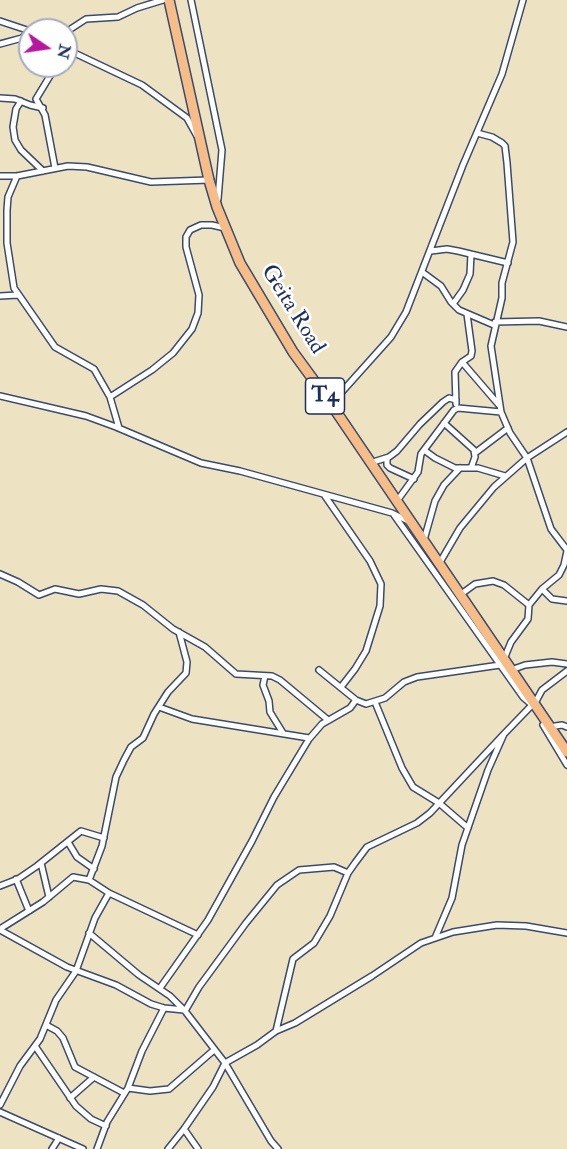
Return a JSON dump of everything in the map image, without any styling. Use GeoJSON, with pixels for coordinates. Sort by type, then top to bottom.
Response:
{"type":"FeatureCollection","features":[{"type":"Feature","properties":{"kind":"highway","name":"Geita Road"},"geometry":{"type":"LineString","coordinates":[[169,0],[209,180],[217,207],[240,263],[287,342],[460,595],[502,663],[511,670],[567,752]]}},
{"type":"Feature","properties":{"kind":"street"},"geometry":{"type":"LineString","coordinates":[[78,24],[86,19],[118,17],[163,0]]}},
{"type":"Feature","properties":{"kind":"street"},"geometry":{"type":"LineString","coordinates":[[191,0],[222,150],[217,207]]}},
{"type":"Feature","properties":{"kind":"street"},"geometry":{"type":"LineString","coordinates":[[331,404],[399,325],[502,74],[523,0]]}},
{"type":"Feature","properties":{"kind":"street"},"geometry":{"type":"LineString","coordinates":[[0,21],[18,27]]}},
{"type":"Feature","properties":{"kind":"street"},"geometry":{"type":"LineString","coordinates":[[0,44],[18,39]]}},
{"type":"Feature","properties":{"kind":"street"},"geometry":{"type":"LineString","coordinates":[[78,55],[142,85],[168,103],[187,118],[199,140]]}},
{"type":"Feature","properties":{"kind":"street"},"geometry":{"type":"LineString","coordinates":[[49,78],[36,99],[43,108],[55,168]]}},
{"type":"Feature","properties":{"kind":"street"},"geometry":{"type":"LineString","coordinates":[[0,98],[21,101],[43,108]]}},
{"type":"Feature","properties":{"kind":"street"},"geometry":{"type":"LineString","coordinates":[[21,101],[16,109],[13,127],[15,140],[21,150],[43,171]]}},
{"type":"Feature","properties":{"kind":"street"},"geometry":{"type":"LineString","coordinates":[[477,133],[492,137],[505,146],[513,242],[502,283],[502,298],[491,353],[499,388],[500,409]]}},
{"type":"Feature","properties":{"kind":"street"},"geometry":{"type":"LineString","coordinates":[[0,176],[17,176],[55,168],[87,167],[151,182],[209,180]]}},
{"type":"Feature","properties":{"kind":"street"},"geometry":{"type":"LineString","coordinates":[[17,176],[8,197],[7,232],[14,288],[55,347],[94,369],[110,397],[118,428]]}},
{"type":"Feature","properties":{"kind":"street"},"geometry":{"type":"LineString","coordinates":[[110,397],[152,370],[173,353],[192,329],[198,313],[199,295],[186,247],[186,237],[190,230],[201,225],[225,228]]}},
{"type":"Feature","properties":{"kind":"street"},"geometry":{"type":"LineString","coordinates":[[431,251],[447,249],[508,263]]}},
{"type":"Feature","properties":{"kind":"street"},"geometry":{"type":"LineString","coordinates":[[453,304],[470,274],[471,254]]}},
{"type":"Feature","properties":{"kind":"street"},"geometry":{"type":"LineString","coordinates":[[422,272],[441,286],[453,304],[467,314],[495,324],[539,321],[567,327]]}},
{"type":"Feature","properties":{"kind":"street"},"geometry":{"type":"LineString","coordinates":[[0,296],[18,295]]}},
{"type":"Feature","properties":{"kind":"street"},"geometry":{"type":"LineString","coordinates":[[397,501],[418,472],[419,456],[455,409],[454,377],[462,362],[471,356],[472,351],[467,314]]}},
{"type":"Feature","properties":{"kind":"street"},"geometry":{"type":"LineString","coordinates":[[462,362],[500,409],[508,428],[527,458],[550,529],[567,550],[559,576],[543,588],[529,605],[528,619],[511,642],[502,663]]}},
{"type":"Feature","properties":{"kind":"street"},"geometry":{"type":"LineString","coordinates":[[1,397],[67,410],[118,428],[201,463],[240,471],[392,513],[411,523]]}},
{"type":"Feature","properties":{"kind":"street"},"geometry":{"type":"LineString","coordinates":[[370,463],[387,458],[397,451],[443,402],[449,399],[456,400]]}},
{"type":"Feature","properties":{"kind":"street"},"geometry":{"type":"LineString","coordinates":[[455,409],[500,409]]}},
{"type":"Feature","properties":{"kind":"street"},"geometry":{"type":"LineString","coordinates":[[444,423],[475,453]]}},
{"type":"Feature","properties":{"kind":"street"},"geometry":{"type":"LineString","coordinates":[[471,468],[475,453],[508,428]]}},
{"type":"Feature","properties":{"kind":"street"},"geometry":{"type":"LineString","coordinates":[[439,564],[460,528],[505,476],[527,458],[567,432]]}},
{"type":"Feature","properties":{"kind":"street"},"geometry":{"type":"LineString","coordinates":[[424,450],[444,464],[460,468],[483,469],[505,476]]}},
{"type":"Feature","properties":{"kind":"street"},"geometry":{"type":"LineString","coordinates":[[387,458],[387,465],[390,468],[414,478]]}},
{"type":"Feature","properties":{"kind":"street"},"geometry":{"type":"LineString","coordinates":[[424,542],[435,501],[444,485],[460,468]]}},
{"type":"Feature","properties":{"kind":"street"},"geometry":{"type":"LineString","coordinates":[[325,496],[370,561],[381,584],[380,606],[366,651],[341,687]]}},
{"type":"Feature","properties":{"kind":"street"},"geometry":{"type":"LineString","coordinates":[[392,513],[502,663],[523,697],[533,704],[567,765]]}},
{"type":"Feature","properties":{"kind":"street"},"geometry":{"type":"LineString","coordinates":[[0,574],[19,582],[39,595],[55,589],[79,594],[101,590],[118,591],[205,647],[236,674],[266,676],[280,680],[328,720]]}},
{"type":"Feature","properties":{"kind":"street"},"geometry":{"type":"LineString","coordinates":[[460,595],[474,584],[493,581],[504,585],[529,605]]}},
{"type":"Feature","properties":{"kind":"street"},"geometry":{"type":"LineString","coordinates":[[543,588],[552,599],[567,601]]}},
{"type":"Feature","properties":{"kind":"street"},"geometry":{"type":"LineString","coordinates":[[89,880],[104,838],[116,777],[131,747],[143,738],[168,692],[186,673],[187,668],[179,632]]}},
{"type":"Feature","properties":{"kind":"street"},"geometry":{"type":"LineString","coordinates":[[319,670],[356,700],[366,704],[385,698],[404,682],[417,678],[502,663]]}},
{"type":"Feature","properties":{"kind":"street"},"geometry":{"type":"LineString","coordinates":[[511,670],[525,665],[567,664]]}},
{"type":"Feature","properties":{"kind":"street"},"geometry":{"type":"LineString","coordinates":[[276,1031],[291,963],[295,957],[314,943],[330,915],[348,873],[367,847],[417,823],[533,704],[542,690],[567,671]]}},
{"type":"Feature","properties":{"kind":"street"},"geometry":{"type":"LineString","coordinates":[[266,676],[263,685],[269,698],[270,712],[284,733]]}},
{"type":"Feature","properties":{"kind":"street"},"geometry":{"type":"LineString","coordinates":[[159,988],[198,935],[239,866],[273,797],[309,738],[322,724],[350,708],[356,700]]}},
{"type":"Feature","properties":{"kind":"street"},"geometry":{"type":"LineString","coordinates":[[375,702],[402,768],[413,787],[439,803],[468,828]]}},
{"type":"Feature","properties":{"kind":"street"},"geometry":{"type":"LineString","coordinates":[[159,707],[192,719],[309,738]]}},
{"type":"Feature","properties":{"kind":"street"},"geometry":{"type":"LineString","coordinates":[[549,727],[562,725],[567,727]]}},
{"type":"Feature","properties":{"kind":"street"},"geometry":{"type":"LineString","coordinates":[[435,938],[452,898],[462,845],[488,770],[504,734]]}},
{"type":"Feature","properties":{"kind":"street"},"geometry":{"type":"LineString","coordinates":[[0,886],[41,863],[81,831],[104,838]]}},
{"type":"Feature","properties":{"kind":"street"},"geometry":{"type":"LineString","coordinates":[[68,842],[77,857],[94,869]]}},
{"type":"Feature","properties":{"kind":"street"},"geometry":{"type":"LineString","coordinates":[[41,863],[46,876],[49,897]]}},
{"type":"Feature","properties":{"kind":"street"},"geometry":{"type":"LineString","coordinates":[[184,1011],[199,987],[276,885],[299,870],[333,867],[348,873]]}},
{"type":"Feature","properties":{"kind":"street"},"geometry":{"type":"LineString","coordinates":[[184,1011],[164,1008],[143,1000],[116,985],[76,971],[0,930],[74,877],[89,880],[109,893],[198,935]]}},
{"type":"Feature","properties":{"kind":"street"},"geometry":{"type":"LineString","coordinates":[[16,879],[29,911]]}},
{"type":"Feature","properties":{"kind":"street"},"geometry":{"type":"LineString","coordinates":[[0,1105],[20,1066],[35,1046],[56,1000],[76,971],[101,904],[109,893]]}},
{"type":"Feature","properties":{"kind":"street"},"geometry":{"type":"LineString","coordinates":[[168,1149],[213,1087],[225,1062],[257,1045],[276,1031],[295,1023],[411,949],[435,938],[496,925],[526,926],[567,933]]}},
{"type":"Feature","properties":{"kind":"street"},"geometry":{"type":"LineString","coordinates":[[89,933],[139,975],[159,988],[184,1011],[225,1062],[271,1141],[278,1149]]}},
{"type":"Feature","properties":{"kind":"street"},"geometry":{"type":"LineString","coordinates":[[97,1149],[164,1008]]}},
{"type":"Feature","properties":{"kind":"street"},"geometry":{"type":"LineString","coordinates":[[46,1025],[57,1031],[63,1038],[75,1067],[126,1091],[169,1089],[214,1050]]}},
{"type":"Feature","properties":{"kind":"street"},"geometry":{"type":"LineString","coordinates":[[35,1046],[70,1098],[83,1113],[106,1126]]}},
{"type":"Feature","properties":{"kind":"street"},"geometry":{"type":"LineString","coordinates":[[70,1098],[94,1077]]}},
{"type":"Feature","properties":{"kind":"street"},"geometry":{"type":"LineString","coordinates":[[0,1112],[83,1149]]}},
{"type":"Feature","properties":{"kind":"street"},"geometry":{"type":"LineString","coordinates":[[184,1129],[198,1149]]}},
{"type":"Feature","properties":{"kind":"street"},"geometry":{"type":"LineString","coordinates":[[52,1149],[58,1138]]}}]}
